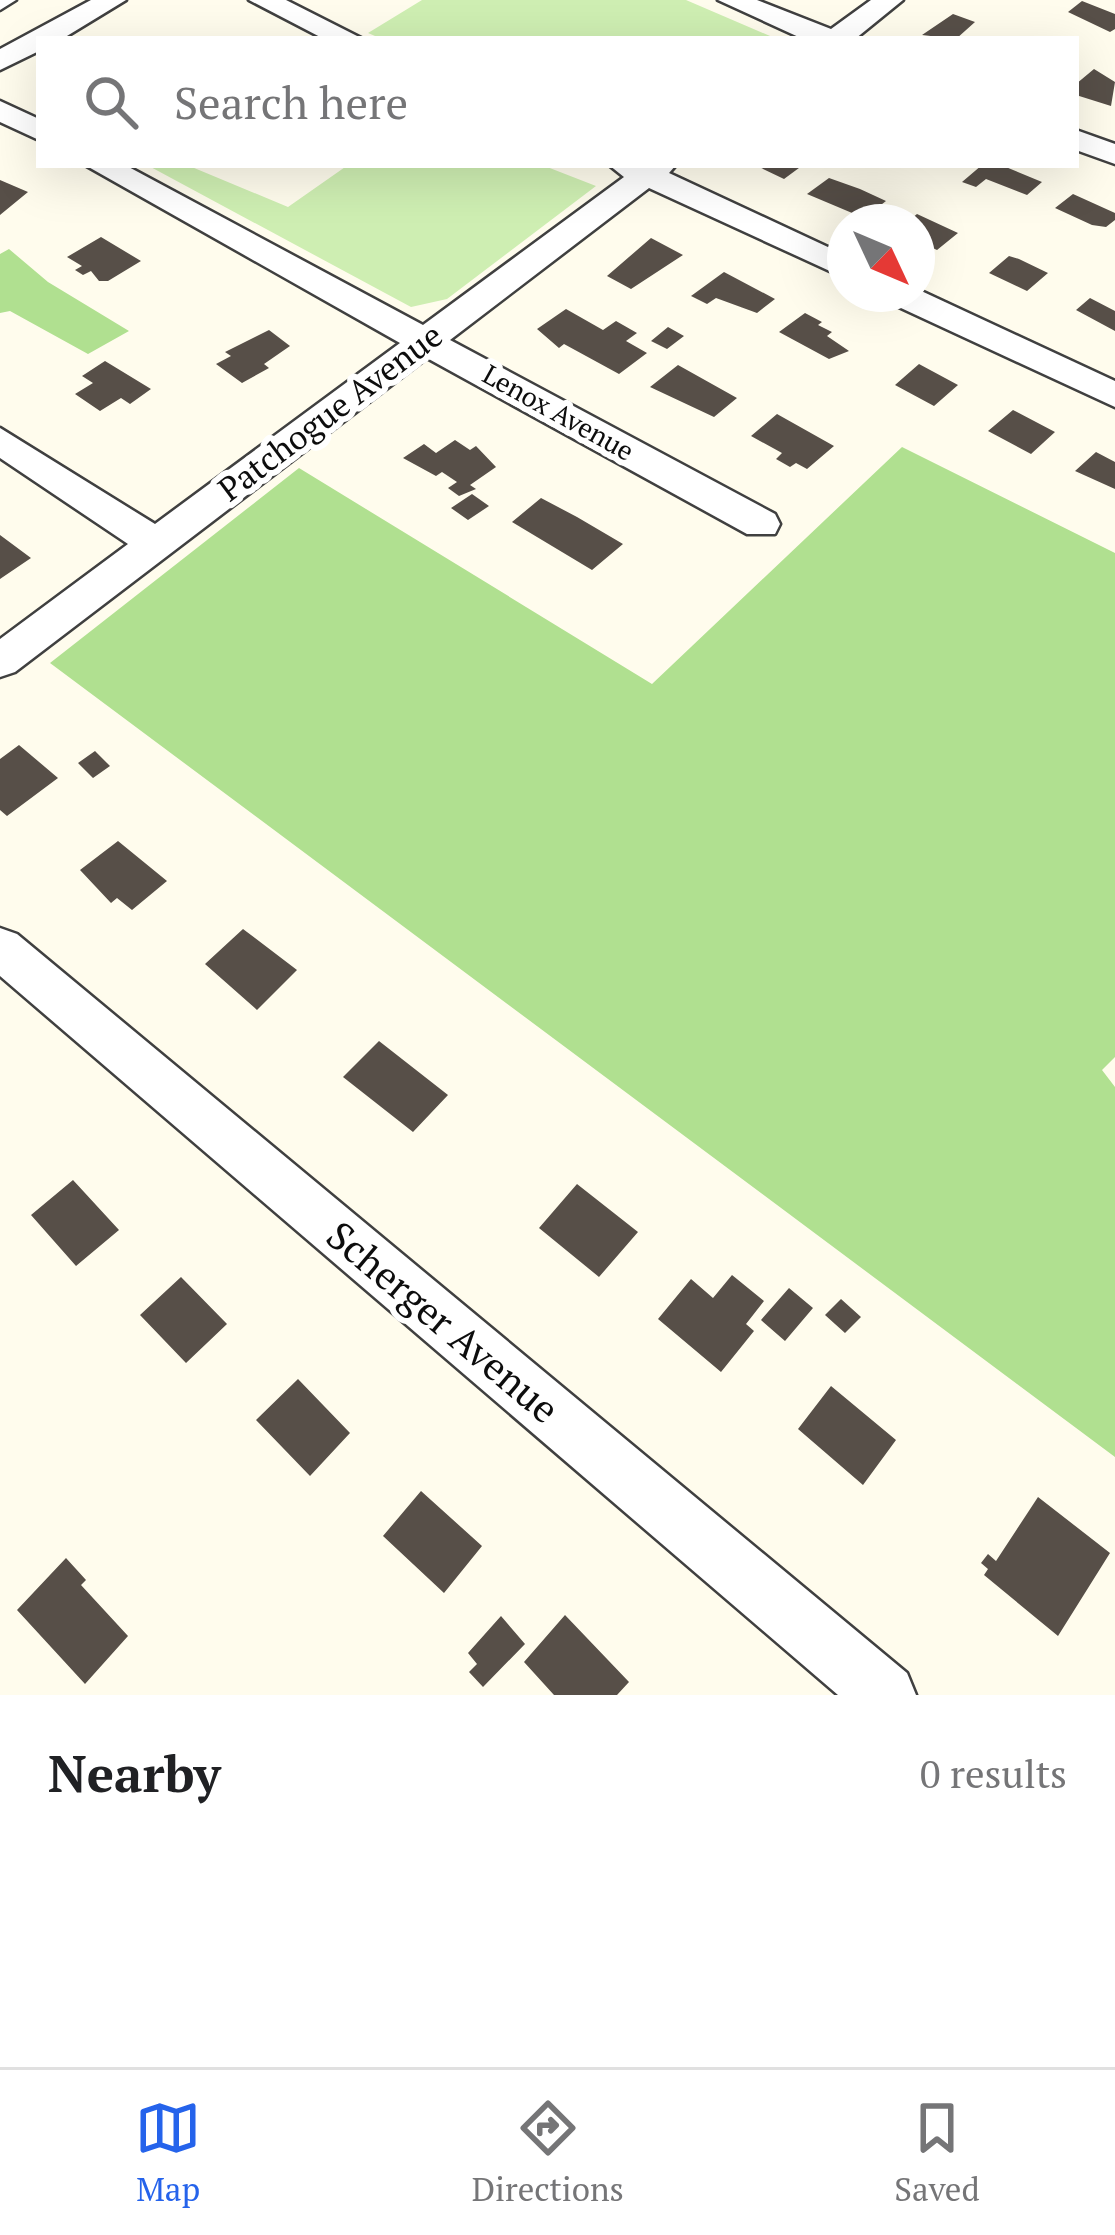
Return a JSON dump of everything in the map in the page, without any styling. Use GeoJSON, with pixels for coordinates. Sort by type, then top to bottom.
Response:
{"type":"FeatureCollection","features":[{"type":"Feature","properties":{"kind":"street"},"geometry":{"type":"LineString","coordinates":[[38,36],[112,0]]}},
{"type":"Feature","properties":{"kind":"street"},"geometry":{"type":"LineString","coordinates":[[263,0],[341,36]]}},
{"type":"Feature","properties":{"kind":"street"},"geometry":{"type":"LineString","coordinates":[[732,0],[825,36]]}},
{"type":"Feature","properties":{"kind":"street"},"geometry":{"type":"LineString","coordinates":[[837,36],[889,0]]}},
{"type":"Feature","properties":{"kind":"street"},"geometry":{"type":"LineString","coordinates":[[0,110],[36,129]]}},
{"type":"Feature","properties":{"kind":"street"},"geometry":{"type":"LineString","coordinates":[[1079,140],[1115,154]]}},
{"type":"Feature","properties":{"kind":"street","name":"Lenox Avenue"},"geometry":{"type":"LineString","coordinates":[[107,168],[761,524]]}},
{"type":"Feature","properties":{"kind":"street"},"geometry":{"type":"LineString","coordinates":[[643,168],[827,259]]}},
{"type":"Feature","properties":{"kind":"street","name":"Patchogue Avenue"},"geometry":{"type":"LineString","coordinates":[[0,661],[425,340],[643,168]]}},
{"type":"Feature","properties":{"kind":"street"},"geometry":{"type":"LineString","coordinates":[[935,310],[1115,394]]}},
{"type":"Feature","properties":{"kind":"street"},"geometry":{"type":"LineString","coordinates":[[0,440],[155,543]]}},
{"type":"Feature","properties":{"kind":"street","name":"Scherger Avenue"},"geometry":{"type":"LineString","coordinates":[[0,948],[885,1695]]}},
{"type":"Feature","properties":{"kind":"green space"},"geometry":{"type":"Polygon","coordinates":[[[422,0],[686,0],[770,36],[375,36],[368,33],[422,0]]]}},
{"type":"Feature","properties":{"kind":"green space"},"geometry":{"type":"Polygon","coordinates":[[[153,168],[194,168],[288,207],[344,168],[550,168],[596,186],[447,299],[411,307],[153,168]]]}},
{"type":"Feature","properties":{"kind":"green space"},"geometry":{"type":"Polygon","coordinates":[[[9,249],[48,282],[129,331],[88,354],[10,311],[0,313],[0,254],[9,249]]]}},
{"type":"Feature","properties":{"kind":"green space"},"geometry":{"type":"Polygon","coordinates":[[[902,447],[1115,553],[1115,1057],[1102,1070],[1115,1087],[1115,1457],[50,663],[299,468],[652,684],[902,447]]]}},
{"type":"Feature","properties":{"kind":"building"},"geometry":{"type":"Polygon","coordinates":[[[1082,1],[1115,14],[1115,29],[1110,32],[1068,12],[1082,1]]]}},
{"type":"Feature","properties":{"kind":"building"},"geometry":{"type":"Polygon","coordinates":[[[953,14],[975,22],[959,36],[922,35],[953,14]]]}},
{"type":"Feature","properties":{"kind":"building"},"geometry":{"type":"Polygon","coordinates":[[[1094,69],[1115,82],[1111,106],[1079,96],[1079,82],[1094,69]]]}},
{"type":"Feature","properties":{"kind":"building"},"geometry":{"type":"Polygon","coordinates":[[[761,168],[799,168],[784,179],[761,168]]]}},
{"type":"Feature","properties":{"kind":"building"},"geometry":{"type":"Polygon","coordinates":[[[978,168],[1008,168],[1042,182],[1027,195],[986,179],[976,187],[962,182],[978,168]]]}},
{"type":"Feature","properties":{"kind":"building"},"geometry":{"type":"Polygon","coordinates":[[[829,178],[886,201],[831,204],[807,194],[829,178]]]}},
{"type":"Feature","properties":{"kind":"building"},"geometry":{"type":"Polygon","coordinates":[[[0,180],[28,192],[0,215],[0,180]]]}},
{"type":"Feature","properties":{"kind":"building"},"geometry":{"type":"Polygon","coordinates":[[[1073,194],[1115,213],[1115,220],[1106,227],[1092,225],[1055,208],[1073,194]]]}},
{"type":"Feature","properties":{"kind":"building"},"geometry":{"type":"Polygon","coordinates":[[[935,222],[958,233],[935,249],[935,222]]]}},
{"type":"Feature","properties":{"kind":"building"},"geometry":{"type":"Polygon","coordinates":[[[101,237],[141,261],[108,281],[99,281],[91,271],[83,275],[75,270],[82,266],[67,257],[101,237]]]}},
{"type":"Feature","properties":{"kind":"building"},"geometry":{"type":"Polygon","coordinates":[[[651,238],[683,255],[631,289],[607,276],[651,238]]]}},
{"type":"Feature","properties":{"kind":"building"},"geometry":{"type":"Polygon","coordinates":[[[1009,256],[1048,273],[1027,291],[989,273],[1009,256]]]}},
{"type":"Feature","properties":{"kind":"building"},"geometry":{"type":"Polygon","coordinates":[[[724,272],[775,299],[757,313],[716,298],[707,304],[691,296],[724,272]]]}},
{"type":"Feature","properties":{"kind":"building"},"geometry":{"type":"Polygon","coordinates":[[[1090,298],[1115,311],[1115,331],[1076,310],[1090,298]]]}},
{"type":"Feature","properties":{"kind":"building"},"geometry":{"type":"Polygon","coordinates":[[[566,309],[603,330],[616,321],[637,333],[626,341],[647,353],[619,374],[564,344],[559,348],[537,329],[566,309]]]}},
{"type":"Feature","properties":{"kind":"building"},"geometry":{"type":"Polygon","coordinates":[[[805,313],[822,322],[818,325],[832,332],[827,336],[849,351],[829,359],[779,332],[805,313]]]}},
{"type":"Feature","properties":{"kind":"building"},"geometry":{"type":"Polygon","coordinates":[[[668,327],[684,336],[667,349],[651,341],[668,327]]]}},
{"type":"Feature","properties":{"kind":"building"},"geometry":{"type":"Polygon","coordinates":[[[269,330],[290,346],[264,364],[269,368],[242,383],[216,364],[231,356],[225,352],[269,330]]]}},
{"type":"Feature","properties":{"kind":"building"},"geometry":{"type":"Polygon","coordinates":[[[105,361],[151,389],[130,404],[121,398],[100,411],[75,394],[93,383],[82,376],[105,361]]]}},
{"type":"Feature","properties":{"kind":"building"},"geometry":{"type":"Polygon","coordinates":[[[919,364],[958,385],[934,406],[895,385],[919,364]]]}},
{"type":"Feature","properties":{"kind":"building"},"geometry":{"type":"Polygon","coordinates":[[[678,365],[737,398],[714,417],[650,387],[678,365]]]}},
{"type":"Feature","properties":{"kind":"building"},"geometry":{"type":"Polygon","coordinates":[[[1013,410],[1055,432],[1031,454],[988,431],[1013,410]]]}},
{"type":"Feature","properties":{"kind":"building"},"geometry":{"type":"Polygon","coordinates":[[[777,414],[834,446],[807,469],[796,463],[790,467],[776,459],[782,453],[751,436],[777,414]]]}},
{"type":"Feature","properties":{"kind":"building"},"geometry":{"type":"Polygon","coordinates":[[[455,440],[470,450],[476,446],[496,467],[470,485],[476,489],[459,496],[448,488],[457,482],[403,458],[424,444],[436,453],[455,440]]]}},
{"type":"Feature","properties":{"kind":"building"},"geometry":{"type":"Polygon","coordinates":[[[1096,452],[1115,462],[1115,489],[1075,471],[1096,452]]]}},
{"type":"Feature","properties":{"kind":"building"},"geometry":{"type":"Polygon","coordinates":[[[472,494],[489,506],[468,520],[451,508],[472,494]]]}},
{"type":"Feature","properties":{"kind":"building"},"geometry":{"type":"Polygon","coordinates":[[[541,498],[623,544],[592,570],[512,522],[541,498]]]}},
{"type":"Feature","properties":{"kind":"building"},"geometry":{"type":"Polygon","coordinates":[[[0,535],[31,558],[0,579],[0,535]]]}},
{"type":"Feature","properties":{"kind":"building"},"geometry":{"type":"Polygon","coordinates":[[[19,745],[58,778],[7,816],[0,810],[0,759],[19,745]]]}},
{"type":"Feature","properties":{"kind":"building"},"geometry":{"type":"Polygon","coordinates":[[[95,751],[110,766],[93,778],[78,763],[95,751]]]}},
{"type":"Feature","properties":{"kind":"building"},"geometry":{"type":"Polygon","coordinates":[[[118,841],[167,881],[132,910],[117,898],[111,903],[80,870],[118,841]]]}},
{"type":"Feature","properties":{"kind":"building"},"geometry":{"type":"Polygon","coordinates":[[[243,929],[297,970],[257,1010],[205,964],[243,929]]]}},
{"type":"Feature","properties":{"kind":"building"},"geometry":{"type":"Polygon","coordinates":[[[379,1041],[448,1095],[413,1132],[343,1077],[379,1041]]]}},
{"type":"Feature","properties":{"kind":"building"},"geometry":{"type":"Polygon","coordinates":[[[73,1180],[119,1230],[76,1266],[31,1215],[73,1180]]]}},
{"type":"Feature","properties":{"kind":"building"},"geometry":{"type":"Polygon","coordinates":[[[577,1184],[638,1232],[599,1277],[539,1228],[577,1184]]]}},
{"type":"Feature","properties":{"kind":"building"},"geometry":{"type":"Polygon","coordinates":[[[732,1275],[764,1301],[746,1324],[754,1331],[721,1372],[658,1319],[691,1279],[713,1298],[732,1275]]]}},
{"type":"Feature","properties":{"kind":"building"},"geometry":{"type":"Polygon","coordinates":[[[181,1277],[227,1324],[186,1363],[140,1315],[181,1277]]]}},
{"type":"Feature","properties":{"kind":"building"},"geometry":{"type":"Polygon","coordinates":[[[789,1288],[813,1308],[785,1341],[761,1320],[789,1288]]]}},
{"type":"Feature","properties":{"kind":"building"},"geometry":{"type":"Polygon","coordinates":[[[841,1299],[861,1317],[845,1333],[825,1315],[841,1299]]]}},
{"type":"Feature","properties":{"kind":"building"},"geometry":{"type":"Polygon","coordinates":[[[298,1379],[350,1433],[310,1476],[256,1420],[298,1379]]]}},
{"type":"Feature","properties":{"kind":"building"},"geometry":{"type":"Polygon","coordinates":[[[831,1386],[896,1440],[863,1485],[798,1429],[831,1386]]]}},
{"type":"Feature","properties":{"kind":"building"},"geometry":{"type":"Polygon","coordinates":[[[421,1491],[482,1546],[444,1593],[383,1536],[421,1491]]]}},
{"type":"Feature","properties":{"kind":"building"},"geometry":{"type":"Polygon","coordinates":[[[1038,1497],[1110,1553],[1058,1636],[984,1575],[988,1569],[981,1563],[988,1554],[996,1561],[1038,1497]]]}},
{"type":"Feature","properties":{"kind":"building"},"geometry":{"type":"Polygon","coordinates":[[[66,1558],[86,1580],[81,1585],[128,1636],[85,1684],[17,1610],[66,1558]]]}},
{"type":"Feature","properties":{"kind":"building"},"geometry":{"type":"Polygon","coordinates":[[[565,1615],[629,1682],[617,1695],[554,1695],[524,1662],[565,1615]]]}},
{"type":"Feature","properties":{"kind":"building"},"geometry":{"type":"Polygon","coordinates":[[[501,1616],[525,1644],[483,1687],[469,1672],[477,1664],[468,1653],[501,1616]]]}}]}
